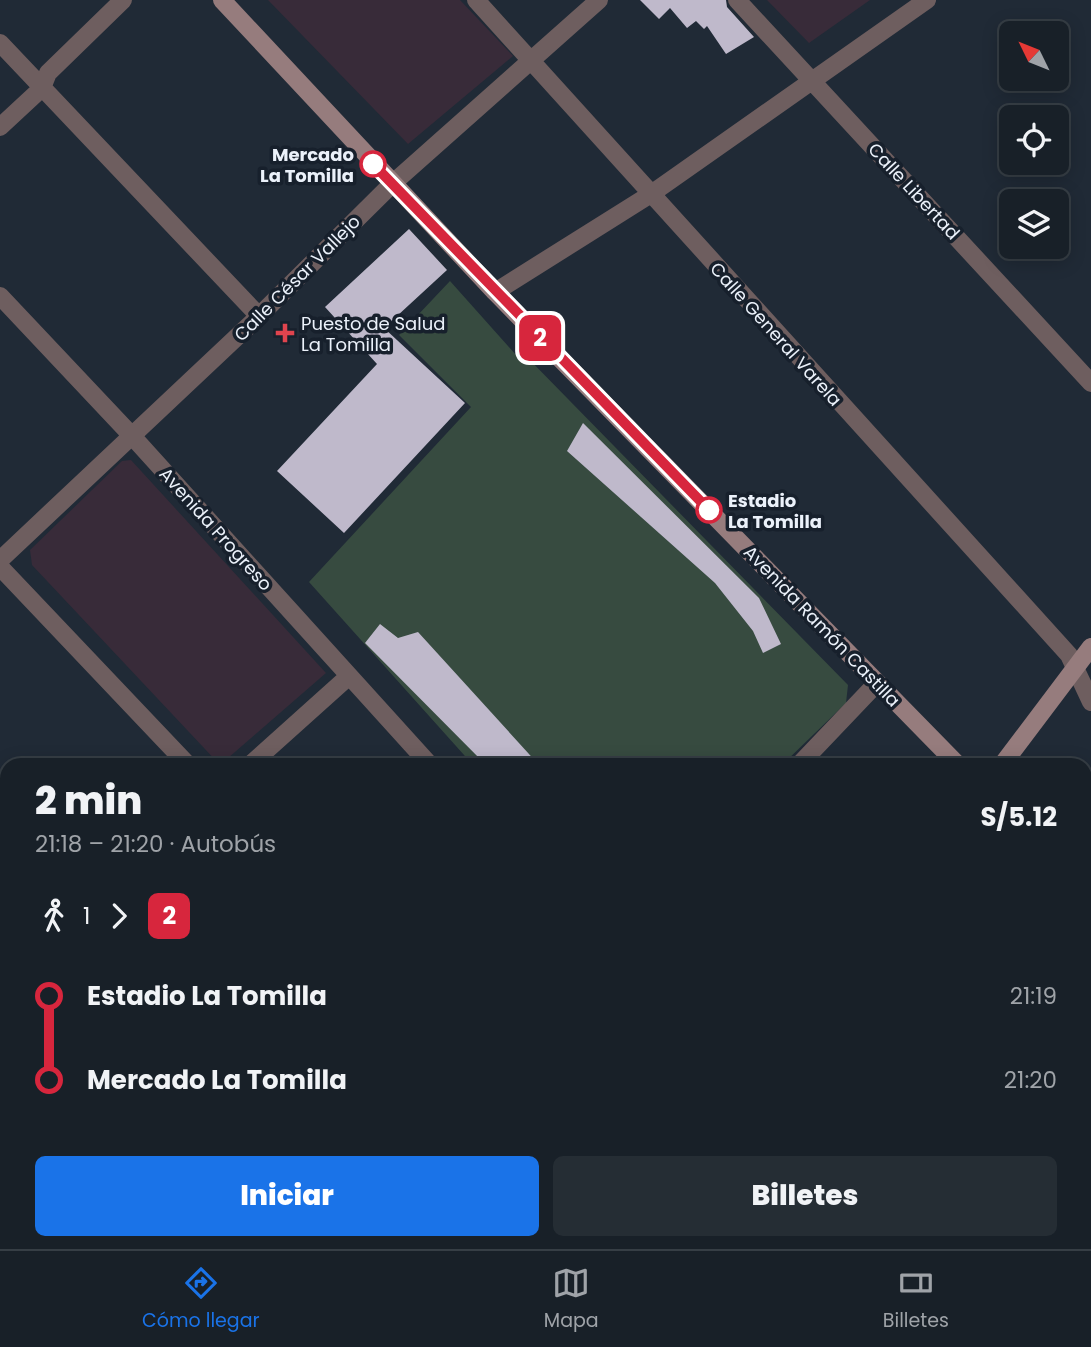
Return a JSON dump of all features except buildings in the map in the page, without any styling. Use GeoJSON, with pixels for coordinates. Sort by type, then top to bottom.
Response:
{"type":"FeatureCollection","features":[{"type":"Feature","properties":{"kind":"main road","name":"Avenida Ramón Castilla"},"geometry":{"type":"LineString","coordinates":[[222,0],[495,292],[951,758]]}},
{"type":"Feature","properties":{"kind":"main road"},"geometry":{"type":"LineString","coordinates":[[1007,758],[1091,647]]}},
{"type":"Feature","properties":{"kind":"street"},"geometry":{"type":"LineString","coordinates":[[0,127],[42,88],[48,73],[123,0]]}},
{"type":"Feature","properties":{"kind":"street","name":"Calle General Varela"},"geometry":{"type":"LineString","coordinates":[[476,0],[1069,655],[1091,702]]}},
{"type":"Feature","properties":{"kind":"street","name":"Calle César Vallejo"},"geometry":{"type":"LineString","coordinates":[[0,560],[133,437],[392,184],[599,0]]}},
{"type":"Feature","properties":{"kind":"street","name":"Calle Libertad"},"geometry":{"type":"LineString","coordinates":[[737,0],[1091,383]]}},
{"type":"Feature","properties":{"kind":"street"},"geometry":{"type":"LineString","coordinates":[[495,292],[651,194],[928,0]]}},
{"type":"Feature","properties":{"kind":"street"},"geometry":{"type":"LineString","coordinates":[[0,43],[259,316]]}},
{"type":"Feature","properties":{"kind":"street","name":"Avenida Progreso"},"geometry":{"type":"LineString","coordinates":[[0,296],[133,437],[423,758]]}},
{"type":"Feature","properties":{"kind":"street"},"geometry":{"type":"LineString","coordinates":[[0,567],[181,758]]}},
{"type":"Feature","properties":{"kind":"street"},"geometry":{"type":"LineString","coordinates":[[258,758],[348,677]]}},
{"type":"Feature","properties":{"kind":"street"},"geometry":{"type":"LineString","coordinates":[[806,758],[877,683]]}},
{"type":"Feature","properties":{"kind":"shaded area"},"geometry":{"type":"Polygon","coordinates":[[[268,0],[460,0],[513,56],[408,144],[268,0]]]}},
{"type":"Feature","properties":{"kind":"shaded area"},"geometry":{"type":"Polygon","coordinates":[[[767,0],[870,0],[809,43],[767,0]]]}},
{"type":"Feature","properties":{"kind":"shaded area"},"geometry":{"type":"Polygon","coordinates":[[[131,460],[326,673],[228,758],[213,758],[32,565],[30,550],[122,461],[131,460]]]}},
{"type":"Feature","properties":{"kind":"green space"},"geometry":{"type":"Polygon","coordinates":[[[450,281],[517,356],[522,352],[848,685],[846,703],[789,758],[467,758],[309,582],[471,407],[399,335],[450,281]]]}},
{"type":"Feature","properties":{"kind":"bus line","name":"2"},"geometry":{"type":"LineString","coordinates":[[373,164],[709,510]]}},
{"type":"Feature","properties":{"kind":"place","name":"Mercado La Tomilla"},"geometry":{"type":"Point","coordinates":[373,164]}},
{"type":"Feature","properties":{"kind":"place","name":"Puesto de Salud La Tomilla"},"geometry":{"type":"Point","coordinates":[285,333]}},
{"type":"Feature","properties":{"kind":"place","name":"Estadio La Tomilla"},"geometry":{"type":"Point","coordinates":[709,510]}}]}
